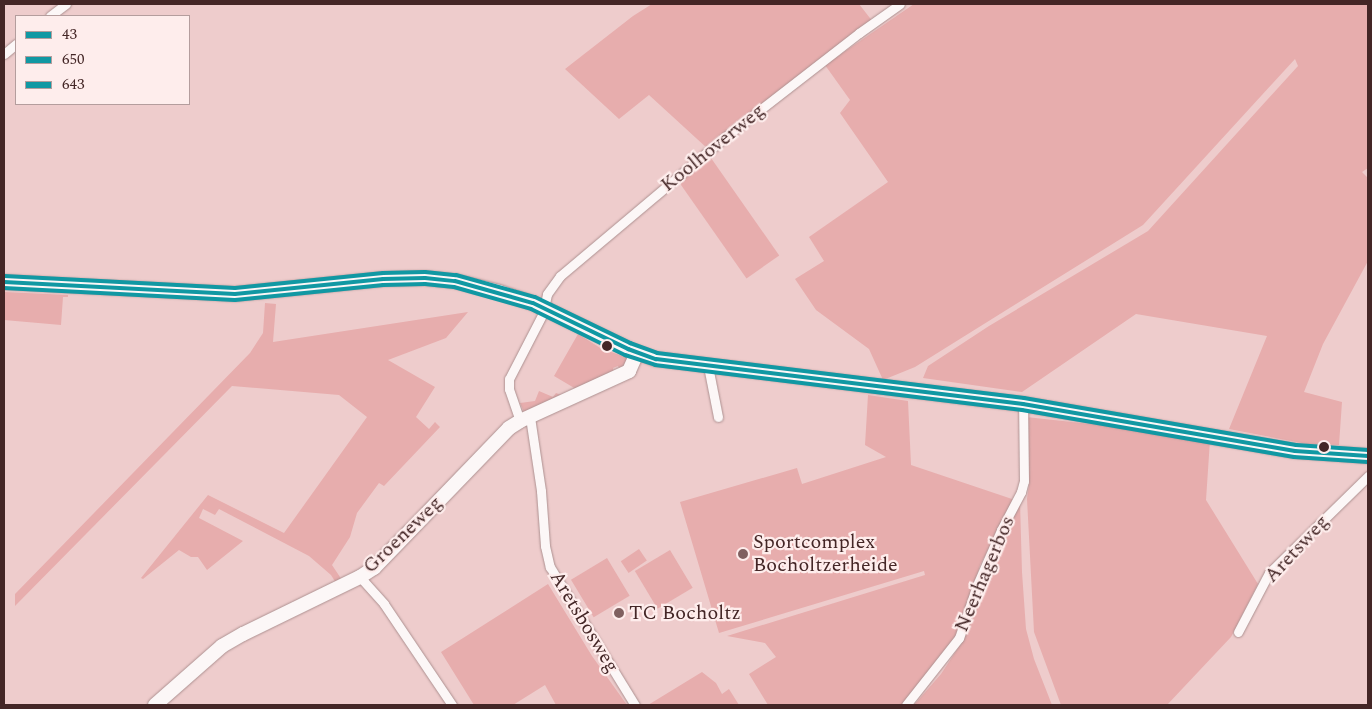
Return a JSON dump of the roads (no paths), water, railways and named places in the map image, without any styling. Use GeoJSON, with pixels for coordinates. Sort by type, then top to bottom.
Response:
{"type":"FeatureCollection","features":[{"type":"Feature","properties":{"kind":"street"},"geometry":{"type":"LineString","coordinates":[[51,15],[66,4]]}},
{"type":"Feature","properties":{"kind":"street","name":"Koolhoverweg"},"geometry":{"type":"LineString","coordinates":[[525,419],[509,389],[509,379],[553,285],[570,266],[730,133],[846,42],[900,4]]}},
{"type":"Feature","properties":{"kind":"street"},"geometry":{"type":"LineString","coordinates":[[4,54],[15,45]]}},
{"type":"Feature","properties":{"kind":"street"},"geometry":{"type":"LineString","coordinates":[[4,282],[235,294],[383,279],[425,278],[455,281],[484,288],[543,308],[638,353],[656,359],[1023,404],[1295,451],[1368,456]]}},
{"type":"Feature","properties":{"kind":"street","name":"Groeneweg"},"geometry":{"type":"LineString","coordinates":[[155,705],[222,646],[360,577],[384,559],[510,428],[525,419],[629,371],[638,353]]}},
{"type":"Feature","properties":{"kind":"street"},"geometry":{"type":"LineString","coordinates":[[708,366],[718,417]]}},
{"type":"Feature","properties":{"kind":"street","name":"Neerhagerbos"},"geometry":{"type":"LineString","coordinates":[[906,705],[960,638],[977,585],[1023,487],[1023,404]]}},
{"type":"Feature","properties":{"kind":"street","name":"Aretsbosweg"},"geometry":{"type":"LineString","coordinates":[[525,419],[541,491],[545,546],[550,567],[635,705]]}},
{"type":"Feature","properties":{"kind":"street","name":"Aretsweg"},"geometry":{"type":"LineString","coordinates":[[1238,632],[1269,572],[1368,476]]}},
{"type":"Feature","properties":{"kind":"street"},"geometry":{"type":"LineString","coordinates":[[360,577],[384,604],[452,705]]}},
{"type":"Feature","properties":{"kind":"place","name":"Sportcomplex Bocholtzerheide"},"geometry":{"type":"Point","coordinates":[743,554]}},
{"type":"Feature","properties":{"kind":"place","name":"TC Bocholtz"},"geometry":{"type":"Point","coordinates":[619,613]}}]}
